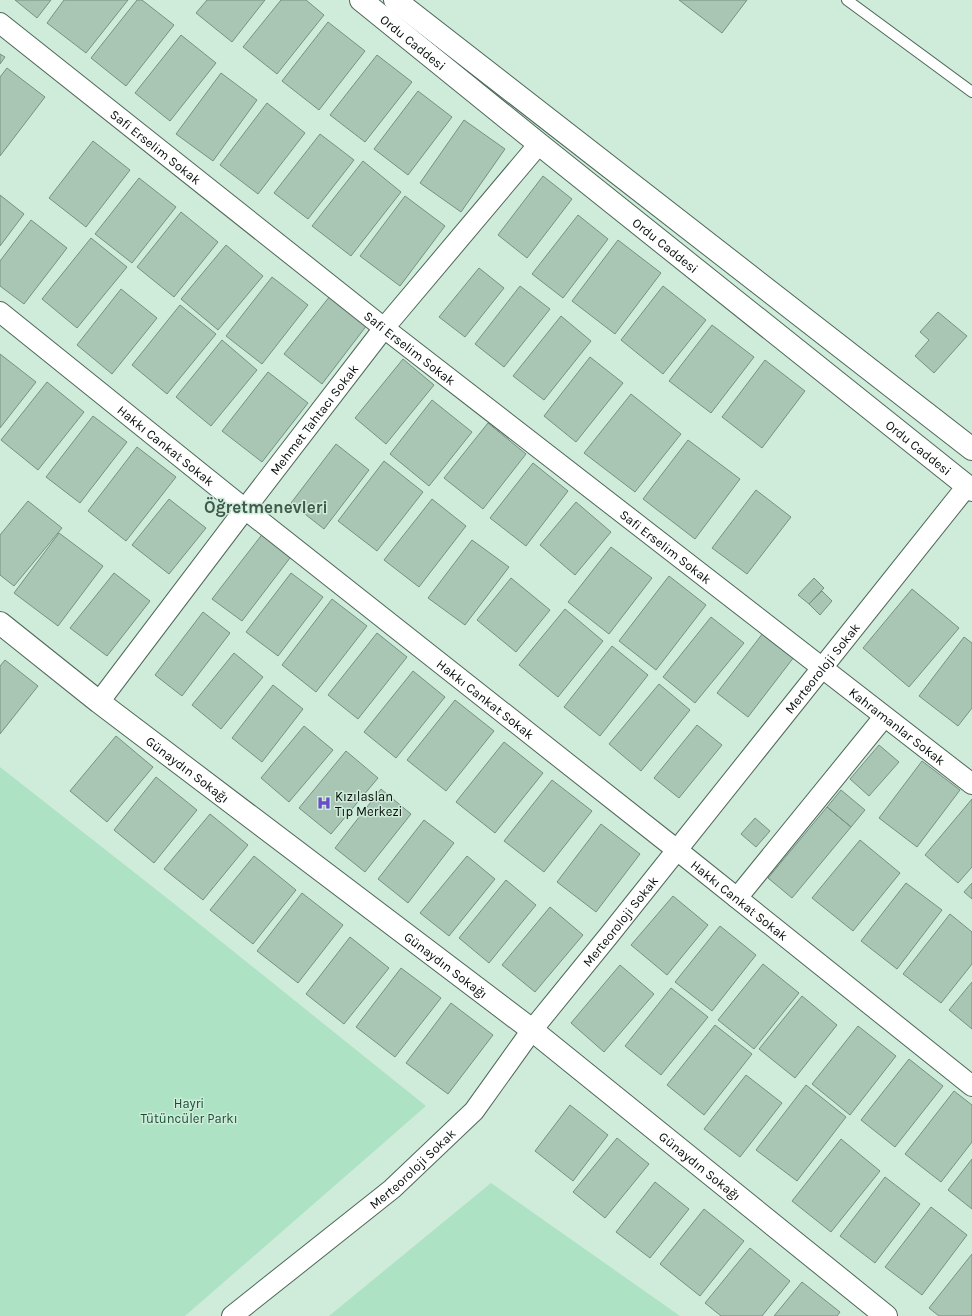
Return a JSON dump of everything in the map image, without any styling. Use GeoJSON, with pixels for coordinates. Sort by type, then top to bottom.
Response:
{"type":"FeatureCollection","features":[{"type":"Feature","properties":{"kind":"main road","name":"Ordu Caddesi"},"geometry":{"type":"LineString","coordinates":[[361,0],[970,488]]}},
{"type":"Feature","properties":{"kind":"main road","name":"Ordu Caddesi"},"geometry":{"type":"LineString","coordinates":[[395,0],[972,449]]}},
{"type":"Feature","properties":{"kind":"main road","name":"Günaydın Sokağı"},"geometry":{"type":"LineString","coordinates":[[0,623],[99,702],[532,1030],[886,1316]]}},
{"type":"Feature","properties":{"kind":"street","name":"Safi Erselim Sokak"},"geometry":{"type":"LineString","coordinates":[[0,23],[384,328],[822,669]]}},
{"type":"Feature","properties":{"kind":"street","name":"Mehmet Tahtacı Sokak"},"geometry":{"type":"LineString","coordinates":[[99,702],[384,328],[539,144]]}},
{"type":"Feature","properties":{"kind":"street","name":"Hakkı Cankat Sokak"},"geometry":{"type":"LineString","coordinates":[[0,312],[245,509],[677,850],[972,1086]]}},
{"type":"Feature","properties":{"kind":"street","name":"Merteoroloji Sokak"},"geometry":{"type":"LineString","coordinates":[[232,1316],[392,1189],[474,1111],[532,1030],[822,669],[970,488]]}},
{"type":"Feature","properties":{"kind":"street","name":"Kahramanlar Sokak"},"geometry":{"type":"LineString","coordinates":[[822,669],[972,784]]}},
{"type":"Feature","properties":{"kind":"street"},"geometry":{"type":"LineString","coordinates":[[737,898],[884,717]]}},
{"type":"Feature","properties":{"kind":"lane"},"geometry":{"type":"LineString","coordinates":[[847,0],[972,92]]}},
{"type":"Feature","properties":{"kind":"green space","name":"Hayri Tütüncüler Parkı"},"geometry":{"type":"Polygon","coordinates":[[[0,767],[172,902],[426,1106],[185,1316],[0,1316],[0,767]]]}},
{"type":"Feature","properties":{"kind":"green space"},"geometry":{"type":"Polygon","coordinates":[[[491,1183],[680,1316],[329,1316],[491,1183]]]}},
{"type":"Feature","properties":{"kind":"building"},"geometry":{"type":"Polygon","coordinates":[[[15,0],[51,0],[37,18],[15,0]]]}},
{"type":"Feature","properties":{"kind":"building"},"geometry":{"type":"Polygon","coordinates":[[[64,0],[128,0],[86,53],[47,23],[64,0]]]}},
{"type":"Feature","properties":{"kind":"building"},"geometry":{"type":"Polygon","coordinates":[[[137,0],[142,0],[174,25],[126,86],[91,58],[137,0]]]}},
{"type":"Feature","properties":{"kind":"building"},"geometry":{"type":"Polygon","coordinates":[[[207,0],[265,0],[232,42],[196,13],[207,0]]]}},
{"type":"Feature","properties":{"kind":"building"},"geometry":{"type":"Polygon","coordinates":[[[281,0],[306,0],[324,15],[277,74],[243,47],[281,0]]]}},
{"type":"Feature","properties":{"kind":"building"},"geometry":{"type":"Polygon","coordinates":[[[679,0],[747,0],[722,33],[679,0]]]}},
{"type":"Feature","properties":{"kind":"building"},"geometry":{"type":"Polygon","coordinates":[[[328,22],[365,51],[319,110],[282,81],[328,22]]]}},
{"type":"Feature","properties":{"kind":"building"},"geometry":{"type":"Polygon","coordinates":[[[181,35],[216,63],[170,121],[135,93],[181,35]]]}},
{"type":"Feature","properties":{"kind":"building"},"geometry":{"type":"Polygon","coordinates":[[[0,54],[5,57],[0,64],[0,54]]]}},
{"type":"Feature","properties":{"kind":"building"},"geometry":{"type":"Polygon","coordinates":[[[377,55],[412,82],[365,142],[330,115],[377,55]]]}},
{"type":"Feature","properties":{"kind":"building"},"geometry":{"type":"Polygon","coordinates":[[[7,68],[45,97],[0,156],[0,77],[7,68]]]}},
{"type":"Feature","properties":{"kind":"building"},"geometry":{"type":"Polygon","coordinates":[[[221,73],[257,100],[213,161],[176,134],[221,73]]]}},
{"type":"Feature","properties":{"kind":"building"},"geometry":{"type":"Polygon","coordinates":[[[418,91],[452,117],[408,175],[374,149],[418,91]]]}},
{"type":"Feature","properties":{"kind":"building"},"geometry":{"type":"Polygon","coordinates":[[[267,103],[305,133],[258,194],[220,165],[267,103]]]}},
{"type":"Feature","properties":{"kind":"building"},"geometry":{"type":"Polygon","coordinates":[[[464,120],[505,149],[461,212],[420,183],[464,120]]]}},
{"type":"Feature","properties":{"kind":"building"},"geometry":{"type":"Polygon","coordinates":[[[320,134],[354,160],[308,219],[274,193],[320,134]]]}},
{"type":"Feature","properties":{"kind":"building"},"geometry":{"type":"Polygon","coordinates":[[[93,141],[130,170],[86,227],[49,198],[93,141]]]}},
{"type":"Feature","properties":{"kind":"building"},"geometry":{"type":"Polygon","coordinates":[[[363,161],[401,192],[351,256],[312,226],[363,161]]]}},
{"type":"Feature","properties":{"kind":"building"},"geometry":{"type":"Polygon","coordinates":[[[543,176],[572,199],[527,258],[498,235],[543,176]]]}},
{"type":"Feature","properties":{"kind":"building"},"geometry":{"type":"Polygon","coordinates":[[[139,178],[176,207],[132,263],[95,234],[139,178]]]}},
{"type":"Feature","properties":{"kind":"building"},"geometry":{"type":"Polygon","coordinates":[[[0,195],[24,214],[0,246],[0,195]]]}},
{"type":"Feature","properties":{"kind":"building"},"geometry":{"type":"Polygon","coordinates":[[[405,196],[445,226],[400,286],[360,256],[405,196]]]}},
{"type":"Feature","properties":{"kind":"building"},"geometry":{"type":"Polygon","coordinates":[[[181,212],[218,242],[174,297],[137,267],[181,212]]]}},
{"type":"Feature","properties":{"kind":"building"},"geometry":{"type":"Polygon","coordinates":[[[578,215],[608,239],[563,298],[532,274],[578,215]]]}},
{"type":"Feature","properties":{"kind":"building"},"geometry":{"type":"Polygon","coordinates":[[[31,220],[67,248],[24,304],[0,286],[0,261],[31,220]]]}},
{"type":"Feature","properties":{"kind":"building"},"geometry":{"type":"Polygon","coordinates":[[[91,238],[127,267],[77,328],[42,299],[91,238]]]}},
{"type":"Feature","properties":{"kind":"building"},"geometry":{"type":"Polygon","coordinates":[[[618,240],[661,273],[615,334],[572,301],[618,240]]]}},
{"type":"Feature","properties":{"kind":"building"},"geometry":{"type":"Polygon","coordinates":[[[226,245],[263,276],[218,330],[181,299],[226,245]]]}},
{"type":"Feature","properties":{"kind":"building"},"geometry":{"type":"Polygon","coordinates":[[[479,268],[504,288],[465,337],[439,317],[479,268]]]}},
{"type":"Feature","properties":{"kind":"building"},"geometry":{"type":"Polygon","coordinates":[[[272,277],[308,305],[262,364],[226,336],[272,277]]]}},
{"type":"Feature","properties":{"kind":"building"},"geometry":{"type":"Polygon","coordinates":[[[520,286],[550,309],[504,367],[475,344],[520,286]]]}},
{"type":"Feature","properties":{"kind":"building"},"geometry":{"type":"Polygon","coordinates":[[[663,286],[706,320],[663,374],[621,340],[663,286]]]}},
{"type":"Feature","properties":{"kind":"building"},"geometry":{"type":"Polygon","coordinates":[[[121,289],[157,318],[112,374],[77,345],[121,289]]]}},
{"type":"Feature","properties":{"kind":"building"},"geometry":{"type":"Polygon","coordinates":[[[330,296],[367,325],[322,384],[284,354],[330,296]]]}},
{"type":"Feature","properties":{"kind":"building"},"geometry":{"type":"Polygon","coordinates":[[[180,305],[216,334],[167,394],[132,365],[180,305]]]}},
{"type":"Feature","properties":{"kind":"building"},"geometry":{"type":"Polygon","coordinates":[[[938,312],[967,336],[934,373],[915,356],[929,340],[920,332],[938,312]]]}},
{"type":"Feature","properties":{"kind":"building"},"geometry":{"type":"Polygon","coordinates":[[[561,316],[591,341],[544,400],[513,376],[561,316]]]}},
{"type":"Feature","properties":{"kind":"building"},"geometry":{"type":"Polygon","coordinates":[[[712,325],[754,357],[711,413],[669,381],[712,325]]]}},
{"type":"Feature","properties":{"kind":"building"},"geometry":{"type":"Polygon","coordinates":[[[222,340],[257,370],[211,426],[176,397],[222,340]]]}},
{"type":"Feature","properties":{"kind":"building"},"geometry":{"type":"Polygon","coordinates":[[[0,354],[36,382],[0,428],[0,354]]]}},
{"type":"Feature","properties":{"kind":"building"},"geometry":{"type":"Polygon","coordinates":[[[590,357],[623,383],[576,442],[544,416],[590,357]]]}},
{"type":"Feature","properties":{"kind":"building"},"geometry":{"type":"Polygon","coordinates":[[[403,359],[434,385],[386,444],[355,418],[403,359]]]}},
{"type":"Feature","properties":{"kind":"building"},"geometry":{"type":"Polygon","coordinates":[[[765,360],[805,391],[762,448],[722,417],[765,360]]]}},
{"type":"Feature","properties":{"kind":"building"},"geometry":{"type":"Polygon","coordinates":[[[268,372],[308,403],[262,462],[222,431],[268,372]]]}},
{"type":"Feature","properties":{"kind":"building"},"geometry":{"type":"Polygon","coordinates":[[[47,382],[84,412],[38,470],[1,440],[47,382]]]}},
{"type":"Feature","properties":{"kind":"building"},"geometry":{"type":"Polygon","coordinates":[[[631,394],[681,434],[635,492],[584,453],[631,394]]]}},
{"type":"Feature","properties":{"kind":"building"},"geometry":{"type":"Polygon","coordinates":[[[432,400],[472,432],[429,486],[390,454],[432,400]]]}},
{"type":"Feature","properties":{"kind":"building"},"geometry":{"type":"Polygon","coordinates":[[[93,416],[127,442],[80,503],[46,477],[93,416]]]}},
{"type":"Feature","properties":{"kind":"building"},"geometry":{"type":"Polygon","coordinates":[[[488,423],[526,454],[483,509],[444,478],[488,423]]]}},
{"type":"Feature","properties":{"kind":"building"},"geometry":{"type":"Polygon","coordinates":[[[688,440],[740,479],[695,539],[643,499],[688,440]]]}},
{"type":"Feature","properties":{"kind":"building"},"geometry":{"type":"Polygon","coordinates":[[[336,444],[369,470],[324,529],[291,503],[336,444]]]}},
{"type":"Feature","properties":{"kind":"building"},"geometry":{"type":"Polygon","coordinates":[[[137,447],[176,477],[126,541],[88,511],[137,447]]]}},
{"type":"Feature","properties":{"kind":"building"},"geometry":{"type":"Polygon","coordinates":[[[384,461],[423,492],[377,551],[338,521],[384,461]]]}},
{"type":"Feature","properties":{"kind":"building"},"geometry":{"type":"Polygon","coordinates":[[[533,463],[568,491],[526,546],[490,518],[533,463]]]}},
{"type":"Feature","properties":{"kind":"building"},"geometry":{"type":"Polygon","coordinates":[[[756,490],[791,517],[747,574],[712,548],[756,490]]]}},
{"type":"Feature","properties":{"kind":"building"},"geometry":{"type":"Polygon","coordinates":[[[169,499],[206,528],[169,574],[132,545],[169,499]]]}},
{"type":"Feature","properties":{"kind":"building"},"geometry":{"type":"Polygon","coordinates":[[[432,499],[466,526],[419,587],[384,560],[432,499]]]}},
{"type":"Feature","properties":{"kind":"building"},"geometry":{"type":"Polygon","coordinates":[[[28,501],[62,528],[14,586],[0,575],[0,535],[28,501]]]}},
{"type":"Feature","properties":{"kind":"building"},"geometry":{"type":"Polygon","coordinates":[[[576,502],[611,532],[575,575],[540,545],[576,502]]]}},
{"type":"Feature","properties":{"kind":"building"},"geometry":{"type":"Polygon","coordinates":[[[264,532],[293,554],[242,621],[212,599],[264,532]]]}},
{"type":"Feature","properties":{"kind":"building"},"geometry":{"type":"Polygon","coordinates":[[[59,533],[103,566],[58,626],[14,593],[59,533]]]}},
{"type":"Feature","properties":{"kind":"building"},"geometry":{"type":"Polygon","coordinates":[[[472,540],[509,567],[465,625],[428,598],[472,540]]]}},
{"type":"Feature","properties":{"kind":"building"},"geometry":{"type":"Polygon","coordinates":[[[611,547],[652,578],[609,634],[568,602],[611,547]]]}},
{"type":"Feature","properties":{"kind":"building"},"geometry":{"type":"Polygon","coordinates":[[[114,573],[150,601],[107,656],[70,628],[114,573]]]}},
{"type":"Feature","properties":{"kind":"building"},"geometry":{"type":"Polygon","coordinates":[[[291,573],[323,597],[278,656],[246,632],[291,573]]]}},
{"type":"Feature","properties":{"kind":"building"},"geometry":{"type":"Polygon","coordinates":[[[669,576],[706,605],[656,670],[619,641],[669,576]]]}},
{"type":"Feature","properties":{"kind":"building"},"geometry":{"type":"Polygon","coordinates":[[[511,578],[550,610],[516,652],[477,620],[511,578]]]}},
{"type":"Feature","properties":{"kind":"building"},"geometry":{"type":"Polygon","coordinates":[[[814,578],[824,588],[809,604],[798,595],[814,578]]]}},
{"type":"Feature","properties":{"kind":"building"},"geometry":{"type":"Polygon","coordinates":[[[912,589],[959,628],[909,687],[863,648],[912,589]]]}},
{"type":"Feature","properties":{"kind":"building"},"geometry":{"type":"Polygon","coordinates":[[[822,591],[832,601],[820,615],[809,604],[822,591]]]}},
{"type":"Feature","properties":{"kind":"building"},"geometry":{"type":"Polygon","coordinates":[[[332,599],[367,626],[316,692],[282,665],[332,599]]]}},
{"type":"Feature","properties":{"kind":"building"},"geometry":{"type":"Polygon","coordinates":[[[565,609],[603,641],[558,697],[519,665],[565,609]]]}},
{"type":"Feature","properties":{"kind":"building"},"geometry":{"type":"Polygon","coordinates":[[[203,612],[230,633],[182,696],[155,675],[203,612]]]}},
{"type":"Feature","properties":{"kind":"building"},"geometry":{"type":"Polygon","coordinates":[[[711,617],[744,643],[695,703],[663,677],[711,617]]]}},
{"type":"Feature","properties":{"kind":"building"},"geometry":{"type":"Polygon","coordinates":[[[377,633],[407,657],[358,719],[328,695],[377,633]]]}},
{"type":"Feature","properties":{"kind":"building"},"geometry":{"type":"Polygon","coordinates":[[[763,633],[794,657],[748,717],[717,693],[763,633]]]}},
{"type":"Feature","properties":{"kind":"building"},"geometry":{"type":"Polygon","coordinates":[[[964,637],[972,643],[972,708],[958,726],[919,696],[964,637]]]}},
{"type":"Feature","properties":{"kind":"building"},"geometry":{"type":"Polygon","coordinates":[[[612,646],[648,675],[600,736],[564,707],[612,646]]]}},
{"type":"Feature","properties":{"kind":"building"},"geometry":{"type":"Polygon","coordinates":[[[234,653],[263,677],[221,729],[192,705],[234,653]]]}},
{"type":"Feature","properties":{"kind":"building"},"geometry":{"type":"Polygon","coordinates":[[[5,660],[38,686],[0,734],[0,666],[5,660]]]}},
{"type":"Feature","properties":{"kind":"building"},"geometry":{"type":"Polygon","coordinates":[[[413,671],[445,697],[396,758],[364,732],[413,671]]]}},
{"type":"Feature","properties":{"kind":"building"},"geometry":{"type":"Polygon","coordinates":[[[659,684],[690,710],[641,771],[609,744],[659,684]]]}},
{"type":"Feature","properties":{"kind":"building"},"geometry":{"type":"Polygon","coordinates":[[[273,685],[303,709],[262,762],[232,738],[273,685]]]}},
{"type":"Feature","properties":{"kind":"building"},"geometry":{"type":"Polygon","coordinates":[[[455,700],[494,731],[446,791],[407,760],[455,700]]]}},
{"type":"Feature","properties":{"kind":"building"},"geometry":{"type":"Polygon","coordinates":[[[697,725],[722,745],[679,798],[654,778],[697,725]]]}},
{"type":"Feature","properties":{"kind":"building"},"geometry":{"type":"Polygon","coordinates":[[[304,726],[333,750],[289,802],[261,778],[304,726]]]}},
{"type":"Feature","properties":{"kind":"building"},"geometry":{"type":"Polygon","coordinates":[[[116,736],[153,767],[107,822],[70,791],[116,736]]]}},
{"type":"Feature","properties":{"kind":"building"},"geometry":{"type":"Polygon","coordinates":[[[504,742],[543,773],[495,833],[456,802],[504,742]]]}},
{"type":"Feature","properties":{"kind":"building"},"geometry":{"type":"Polygon","coordinates":[[[879,745],[899,762],[869,796],[850,779],[879,745]]]}},
{"type":"Feature","properties":{"kind":"building"},"geometry":{"type":"Polygon","coordinates":[[[346,751],[378,778],[331,834],[299,808],[346,751]]]}},
{"type":"Feature","properties":{"kind":"building"},"geometry":{"type":"Polygon","coordinates":[[[922,761],[960,790],[917,847],[879,818],[922,761]]]}},
{"type":"Feature","properties":{"kind":"building"},"geometry":{"type":"Polygon","coordinates":[[[156,777],[197,810],[154,863],[114,830],[156,777]]]}},
{"type":"Feature","properties":{"kind":"building"},"geometry":{"type":"Polygon","coordinates":[[[552,780],[592,811],[544,872],[504,841],[552,780]]]}},
{"type":"Feature","properties":{"kind":"building"},"geometry":{"type":"Polygon","coordinates":[[[381,789],[411,814],[365,872],[335,848],[381,789]]]}},
{"type":"Feature","properties":{"kind":"building"},"geometry":{"type":"Polygon","coordinates":[[[841,790],[865,810],[851,827],[827,807],[841,790]]]}},
{"type":"Feature","properties":{"kind":"building"},"geometry":{"type":"Polygon","coordinates":[[[972,799],[972,867],[958,883],[925,855],[972,799]]]}},
{"type":"Feature","properties":{"kind":"building"},"geometry":{"type":"Polygon","coordinates":[[[827,807],[851,827],[792,898],[768,878],[827,807]]]}},
{"type":"Feature","properties":{"kind":"building"},"geometry":{"type":"Polygon","coordinates":[[[210,814],[248,845],[203,900],[164,869],[210,814]]]}},
{"type":"Feature","properties":{"kind":"building"},"geometry":{"type":"Polygon","coordinates":[[[755,818],[770,831],[756,847],[741,834],[755,818]]]}},
{"type":"Feature","properties":{"kind":"building"},"geometry":{"type":"Polygon","coordinates":[[[424,820],[454,843],[408,903],[378,879],[424,820]]]}},
{"type":"Feature","properties":{"kind":"building"},"geometry":{"type":"Polygon","coordinates":[[[601,824],[640,854],[596,912],[557,882],[601,824]]]}},
{"type":"Feature","properties":{"kind":"building"},"geometry":{"type":"Polygon","coordinates":[[[860,840],[900,873],[853,931],[812,898],[860,840]]]}},
{"type":"Feature","properties":{"kind":"building"},"geometry":{"type":"Polygon","coordinates":[[[254,856],[296,890],[253,944],[210,910],[254,856]]]}},
{"type":"Feature","properties":{"kind":"building"},"geometry":{"type":"Polygon","coordinates":[[[467,856],[495,879],[449,936],[420,913],[467,856]]]}},
{"type":"Feature","properties":{"kind":"building"},"geometry":{"type":"Polygon","coordinates":[[[506,880],[536,905],[489,963],[459,938],[506,880]]]}},
{"type":"Feature","properties":{"kind":"building"},"geometry":{"type":"Polygon","coordinates":[[[906,883],[942,910],[897,969],[861,941],[906,883]]]}},
{"type":"Feature","properties":{"kind":"building"},"geometry":{"type":"Polygon","coordinates":[[[972,883],[972,899],[964,892],[972,883]]]}},
{"type":"Feature","properties":{"kind":"building"},"geometry":{"type":"Polygon","coordinates":[[[302,893],[343,925],[298,983],[257,951],[302,893]]]}},
{"type":"Feature","properties":{"kind":"building"},"geometry":{"type":"Polygon","coordinates":[[[673,896],[708,925],[667,975],[631,945],[673,896]]]}},
{"type":"Feature","properties":{"kind":"building"},"geometry":{"type":"Polygon","coordinates":[[[550,907],[583,935],[535,992],[502,965],[550,907]]]}},
{"type":"Feature","properties":{"kind":"building"},"geometry":{"type":"Polygon","coordinates":[[[950,914],[972,932],[972,964],[941,1003],[903,974],[950,914]]]}},
{"type":"Feature","properties":{"kind":"building"},"geometry":{"type":"Polygon","coordinates":[[[720,926],[756,955],[712,1011],[675,982],[720,926]]]}},
{"type":"Feature","properties":{"kind":"building"},"geometry":{"type":"Polygon","coordinates":[[[350,937],[389,968],[344,1024],[306,994],[350,937]]]}},
{"type":"Feature","properties":{"kind":"building"},"geometry":{"type":"Polygon","coordinates":[[[763,964],[799,993],[754,1049],[718,1020],[763,964]]]}},
{"type":"Feature","properties":{"kind":"building"},"geometry":{"type":"Polygon","coordinates":[[[620,965],[654,994],[604,1052],[571,1023],[620,965]]]}},
{"type":"Feature","properties":{"kind":"building"},"geometry":{"type":"Polygon","coordinates":[[[401,968],[441,998],[395,1057],[356,1027],[401,968]]]}},
{"type":"Feature","properties":{"kind":"building"},"geometry":{"type":"Polygon","coordinates":[[[972,982],[972,1029],[949,1010],[972,982]]]}},
{"type":"Feature","properties":{"kind":"building"},"geometry":{"type":"Polygon","coordinates":[[[671,988],[708,1017],[661,1075],[625,1046],[671,988]]]}},
{"type":"Feature","properties":{"kind":"building"},"geometry":{"type":"Polygon","coordinates":[[[802,996],[837,1025],[795,1078],[759,1049],[802,996]]]}},
{"type":"Feature","properties":{"kind":"building"},"geometry":{"type":"Polygon","coordinates":[[[451,1003],[493,1035],[448,1094],[406,1063],[451,1003]]]}},
{"type":"Feature","properties":{"kind":"building"},"geometry":{"type":"Polygon","coordinates":[[[715,1025],[752,1054],[704,1115],[667,1085],[715,1025]]]}},
{"type":"Feature","properties":{"kind":"building"},"geometry":{"type":"Polygon","coordinates":[[[858,1026],[896,1056],[850,1115],[812,1084],[858,1026]]]}},
{"type":"Feature","properties":{"kind":"building"},"geometry":{"type":"Polygon","coordinates":[[[909,1059],[943,1086],[895,1147],[861,1120],[909,1059]]]}},
{"type":"Feature","properties":{"kind":"building"},"geometry":{"type":"Polygon","coordinates":[[[746,1075],[782,1103],[740,1157],[704,1129],[746,1075]]]}},
{"type":"Feature","properties":{"kind":"building"},"geometry":{"type":"Polygon","coordinates":[[[806,1085],[846,1117],[797,1181],[756,1150],[806,1085]]]}},
{"type":"Feature","properties":{"kind":"building"},"geometry":{"type":"Polygon","coordinates":[[[954,1091],[972,1105],[972,1142],[941,1182],[905,1154],[954,1091]]]}},
{"type":"Feature","properties":{"kind":"building"},"geometry":{"type":"Polygon","coordinates":[[[570,1105],[608,1135],[573,1181],[535,1151],[570,1105]]]}},
{"type":"Feature","properties":{"kind":"building"},"geometry":{"type":"Polygon","coordinates":[[[617,1138],[649,1164],[605,1218],[573,1192],[617,1138]]]}},
{"type":"Feature","properties":{"kind":"building"},"geometry":{"type":"Polygon","coordinates":[[[841,1139],[880,1171],[831,1232],[792,1201],[841,1139]]]}},
{"type":"Feature","properties":{"kind":"building"},"geometry":{"type":"Polygon","coordinates":[[[972,1159],[972,1209],[948,1190],[972,1159]]]}},
{"type":"Feature","properties":{"kind":"building"},"geometry":{"type":"Polygon","coordinates":[[[885,1177],[920,1204],[875,1263],[840,1236],[885,1177]]]}},
{"type":"Feature","properties":{"kind":"building"},"geometry":{"type":"Polygon","coordinates":[[[655,1182],[689,1209],[650,1258],[616,1232],[655,1182]]]}},
{"type":"Feature","properties":{"kind":"building"},"geometry":{"type":"Polygon","coordinates":[[[931,1207],[967,1235],[922,1295],[885,1267],[931,1207]]]}},
{"type":"Feature","properties":{"kind":"building"},"geometry":{"type":"Polygon","coordinates":[[[704,1209],[744,1241],[700,1296],[660,1264],[704,1209]]]}},
{"type":"Feature","properties":{"kind":"building"},"geometry":{"type":"Polygon","coordinates":[[[750,1248],[790,1281],[762,1316],[721,1316],[705,1303],[750,1248]]]}},
{"type":"Feature","properties":{"kind":"building"},"geometry":{"type":"Polygon","coordinates":[[[972,1254],[972,1316],[939,1316],[929,1308],[972,1254]]]}},
{"type":"Feature","properties":{"kind":"building"},"geometry":{"type":"Polygon","coordinates":[[[802,1282],[840,1312],[837,1316],[774,1316],[802,1282]]]}},
{"type":"Feature","properties":{"kind":"place","name":"Kızılaslan Tıp Merkezi"},"geometry":{"type":"Point","coordinates":[324,803]}},
{"type":"Feature","properties":{"kind":"district","name":"Öğretmenevleri"},"geometry":{"type":"Point","coordinates":[266,507]}}]}
